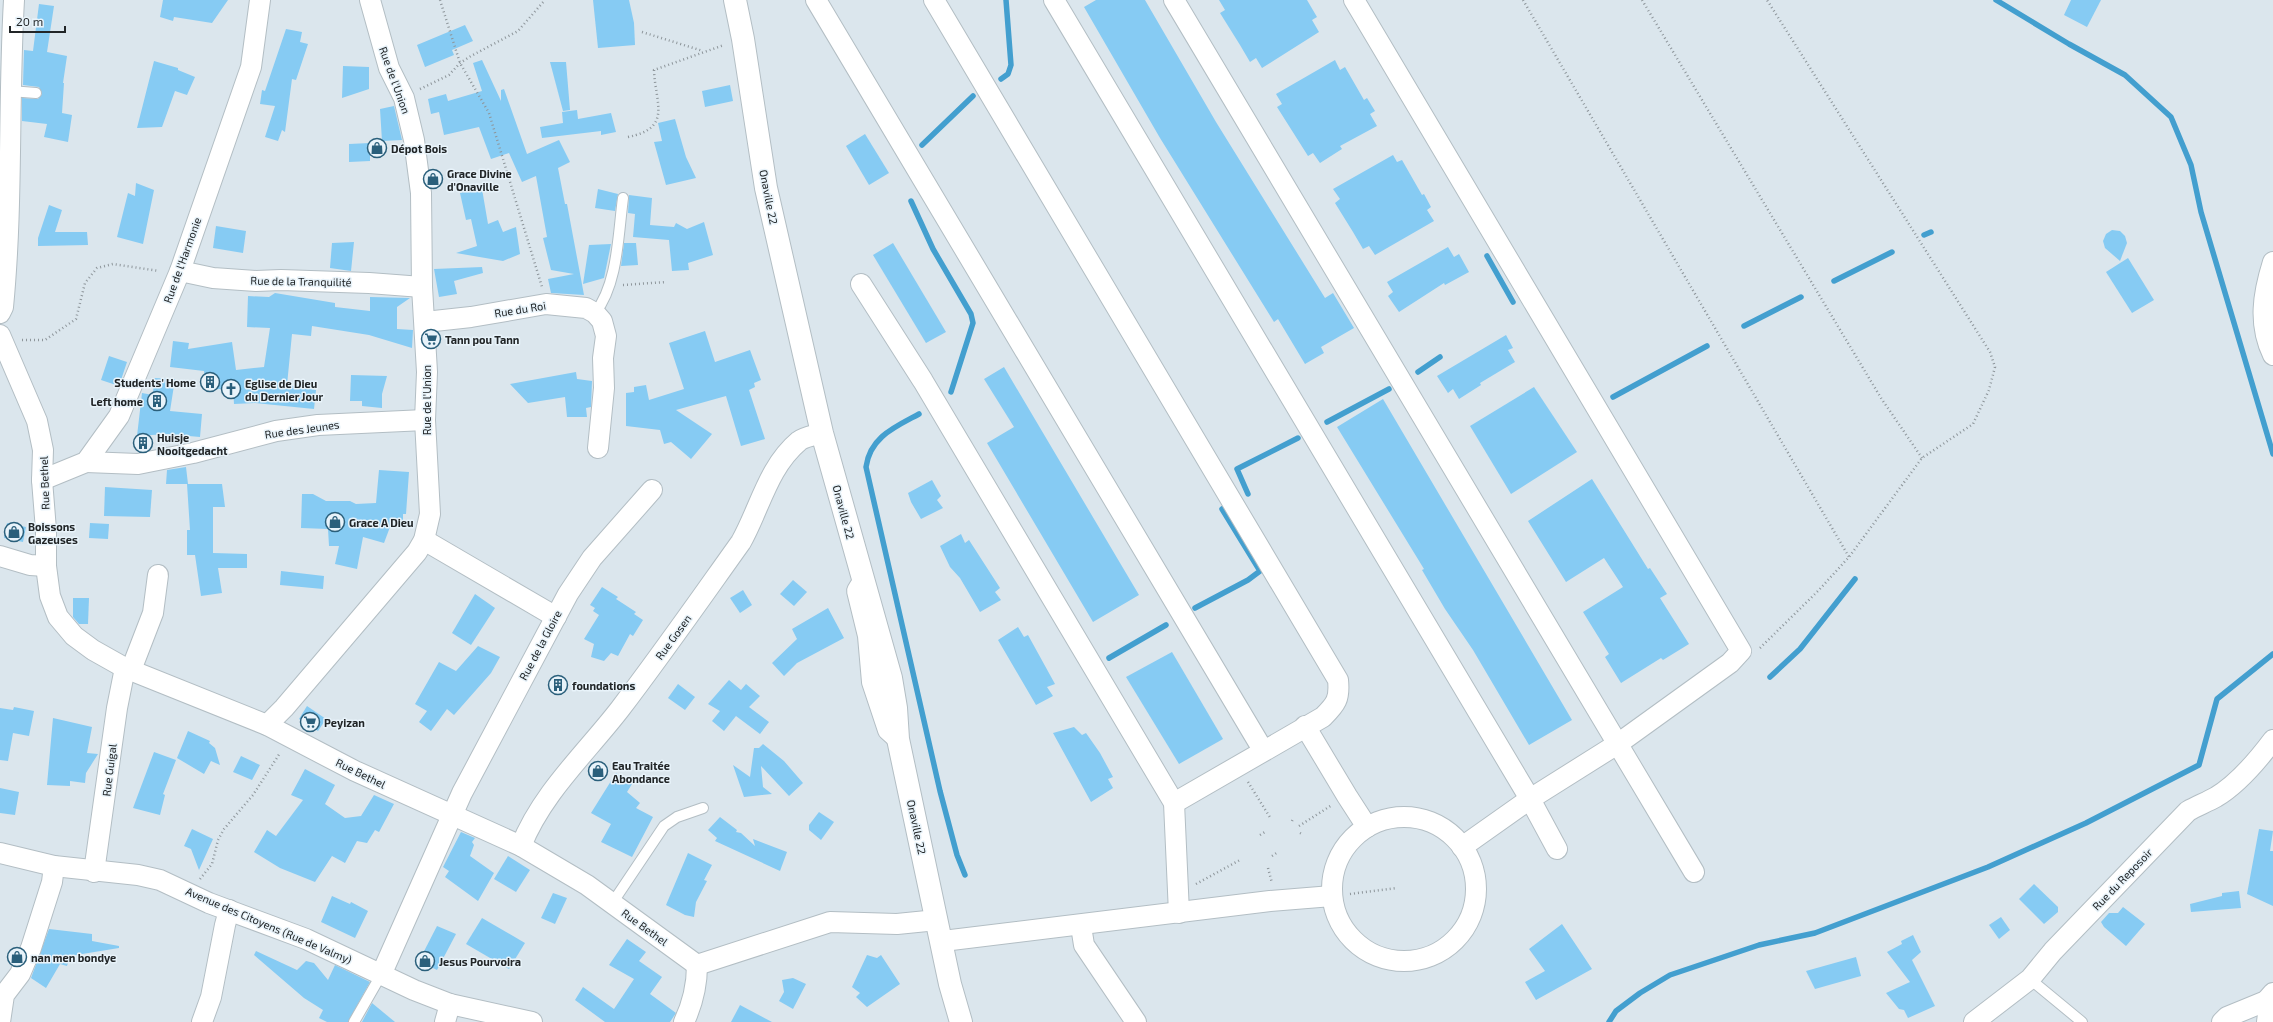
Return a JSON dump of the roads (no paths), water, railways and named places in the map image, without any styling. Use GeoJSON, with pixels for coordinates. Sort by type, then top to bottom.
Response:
{"type":"FeatureCollection","features":[{"type":"Feature","properties":{"kind":"street"},"geometry":{"type":"LineString","coordinates":[[0,313],[4,307],[8,251],[10,91],[14,0]]}},
{"type":"Feature","properties":{"kind":"street","name":"Rue de l'Harmonie"},"geometry":{"type":"LineString","coordinates":[[86,462],[119,416],[180,271],[222,146],[251,67],[260,0]]}},
{"type":"Feature","properties":{"kind":"street","name":"Rue de l'Union"},"geometry":{"type":"LineString","coordinates":[[267,725],[284,708],[417,552],[424,540],[430,514],[425,420],[427,372],[422,287],[421,193],[414,140],[404,98],[389,68],[370,0]]}},
{"type":"Feature","properties":{"kind":"street","name":"Onaville 22"},"geometry":{"type":"LineString","coordinates":[[735,0],[744,39],[766,188],[822,433],[862,580],[891,678],[896,708],[898,739],[937,920],[943,941],[950,984],[961,1022]]}},
{"type":"Feature","properties":{"kind":"street"},"geometry":{"type":"LineString","coordinates":[[816,0],[1263,750]]}},
{"type":"Feature","properties":{"kind":"street"},"geometry":{"type":"LineString","coordinates":[[934,0],[1338,680],[1339,694],[1334,705],[1323,717],[1263,750],[1174,803]]}},
{"type":"Feature","properties":{"kind":"street"},"geometry":{"type":"LineString","coordinates":[[1054,0],[1530,799],[1557,849]]}},
{"type":"Feature","properties":{"kind":"street"},"geometry":{"type":"LineString","coordinates":[[1174,0],[1619,743],[1694,872]]}},
{"type":"Feature","properties":{"kind":"street"},"geometry":{"type":"LineString","coordinates":[[1354,0],[1741,651],[1730,663],[1619,743],[1530,799],[1462,847]]}},
{"type":"Feature","properties":{"kind":"street"},"geometry":{"type":"LineString","coordinates":[[2273,262],[2267,280],[2262,313],[2273,355]]}},
{"type":"Feature","properties":{"kind":"street","name":"Rue de la Tranquilité"},"geometry":{"type":"LineString","coordinates":[[180,271],[191,275],[227,279],[369,283],[422,287]]}},
{"type":"Feature","properties":{"kind":"street"},"geometry":{"type":"LineString","coordinates":[[861,284],[927,388],[1174,803],[1176,887],[1179,913]]}},
{"type":"Feature","properties":{"kind":"street","name":"Rue du Roi"},"geometry":{"type":"LineString","coordinates":[[424,322],[471,317],[546,304],[586,308],[595,313]]}},
{"type":"Feature","properties":{"kind":"street"},"geometry":{"type":"LineString","coordinates":[[595,313],[602,321],[606,336],[603,358],[603,401],[597,438],[598,448]]}},
{"type":"Feature","properties":{"kind":"street","name":"Rue Bethel"},"geometry":{"type":"LineString","coordinates":[[7,338],[37,421],[43,450],[42,480],[46,530],[46,566],[50,596],[58,617],[74,636],[93,650],[128,669],[267,725],[290,738],[452,816],[521,846],[565,870],[613,902],[697,965]]}},
{"type":"Feature","properties":{"kind":"street","name":"Rue des Jeunes"},"geometry":{"type":"LineString","coordinates":[[86,462],[138,464],[193,453],[276,431],[326,425],[425,420]]}},
{"type":"Feature","properties":{"kind":"street","name":"Rue Gosen"},"geometry":{"type":"LineString","coordinates":[[521,846],[528,828],[541,806],[620,710],[740,542],[750,524],[775,467],[800,440],[822,433]]}},
{"type":"Feature","properties":{"kind":"street"},"geometry":{"type":"LineString","coordinates":[[42,480],[86,462]]}},
{"type":"Feature","properties":{"kind":"street","name":"Rue de la Gloire"},"geometry":{"type":"LineString","coordinates":[[381,975],[466,786],[568,594],[592,558],[652,490]]}},
{"type":"Feature","properties":{"kind":"street"},"geometry":{"type":"LineString","coordinates":[[424,540],[556,617]]}},
{"type":"Feature","properties":{"kind":"street"},"geometry":{"type":"LineString","coordinates":[[0,556],[30,566],[46,566]]}},
{"type":"Feature","properties":{"kind":"street","name":"Rue Guigal"},"geometry":{"type":"LineString","coordinates":[[94,872],[117,708],[128,669],[153,612],[158,575]]}},
{"type":"Feature","properties":{"kind":"street"},"geometry":{"type":"LineString","coordinates":[[1305,726],[1346,796],[1367,826]]}},
{"type":"Feature","properties":{"kind":"street","name":"Rue du Reposoir"},"geometry":{"type":"LineString","coordinates":[[1974,1022],[2030,979],[2053,951],[2188,811],[2217,796],[2246,771],[2273,740]]}},
{"type":"Feature","properties":{"kind":"street"},"geometry":{"type":"LineString","coordinates":[[1415,818],[1429,821],[1447,832],[1462,847],[1474,870],[1476,897],[1468,922],[1452,943],[1430,956],[1404,961],[1378,956],[1355,943],[1339,921],[1332,896],[1334,869],[1347,844],[1367,826],[1387,819],[1415,818]]}},
{"type":"Feature","properties":{"kind":"street","name":"Avenue des Citoyens (Rue de Valmy)"},"geometry":{"type":"LineString","coordinates":[[0,853],[54,866],[94,872],[138,875],[160,880],[229,910],[306,938],[381,975],[448,1013],[532,1022]]}},
{"type":"Feature","properties":{"kind":"street"},"geometry":{"type":"LineString","coordinates":[[0,1022],[4,995],[20,974],[31,948],[52,882],[54,866]]}},
{"type":"Feature","properties":{"kind":"street"},"geometry":{"type":"LineString","coordinates":[[943,941],[1081,926],[1270,901],[1332,896]]}},
{"type":"Feature","properties":{"kind":"street"},"geometry":{"type":"LineString","coordinates":[[202,1022],[212,998],[224,924],[229,910]]}},
{"type":"Feature","properties":{"kind":"street"},"geometry":{"type":"LineString","coordinates":[[684,1022],[691,1006],[697,984],[697,965],[830,922],[897,924],[937,920]]}},
{"type":"Feature","properties":{"kind":"street"},"geometry":{"type":"LineString","coordinates":[[1081,926],[1084,945],[1136,1022]]}},
{"type":"Feature","properties":{"kind":"street"},"geometry":{"type":"LineString","coordinates":[[2222,1022],[2269,997],[2266,1022]]}},
{"type":"Feature","properties":{"kind":"lane"},"geometry":{"type":"LineString","coordinates":[[10,91],[36,93]]}},
{"type":"Feature","properties":{"kind":"lane"},"geometry":{"type":"LineString","coordinates":[[595,313],[604,301],[610,286],[623,198]]}},
{"type":"Feature","properties":{"kind":"lane"},"geometry":{"type":"LineString","coordinates":[[613,902],[664,826],[677,817],[703,808]]}},
{"type":"Feature","properties":{"kind":"lane"},"geometry":{"type":"LineString","coordinates":[[354,1022],[381,975]]}},
{"type":"Feature","properties":{"kind":"lane"},"geometry":{"type":"LineString","coordinates":[[2030,979],[2082,1022]]}},
{"type":"Feature","properties":{"kind":"waterway"},"geometry":{"type":"LineString","coordinates":[[1001,79],[1008,74],[1011,65],[1006,0]]}},
{"type":"Feature","properties":{"kind":"waterway"},"geometry":{"type":"LineString","coordinates":[[1996,0],[2069,44],[2125,75],[2171,117],[2191,165],[2201,212],[2273,454]]}},
{"type":"Feature","properties":{"kind":"waterway"},"geometry":{"type":"LineString","coordinates":[[922,145],[973,96]]}},
{"type":"Feature","properties":{"kind":"waterway"},"geometry":{"type":"LineString","coordinates":[[911,201],[933,249],[971,314],[973,323],[951,392]]}},
{"type":"Feature","properties":{"kind":"waterway"},"geometry":{"type":"LineString","coordinates":[[1924,235],[1931,232]]}},
{"type":"Feature","properties":{"kind":"waterway"},"geometry":{"type":"LineString","coordinates":[[1834,281],[1892,252]]}},
{"type":"Feature","properties":{"kind":"waterway"},"geometry":{"type":"LineString","coordinates":[[1487,256],[1513,302]]}},
{"type":"Feature","properties":{"kind":"waterway"},"geometry":{"type":"LineString","coordinates":[[1744,326],[1801,297]]}},
{"type":"Feature","properties":{"kind":"waterway"},"geometry":{"type":"LineString","coordinates":[[1613,397],[1707,346]]}},
{"type":"Feature","properties":{"kind":"waterway"},"geometry":{"type":"LineString","coordinates":[[1418,372],[1440,357]]}},
{"type":"Feature","properties":{"kind":"waterway"},"geometry":{"type":"LineString","coordinates":[[1327,422],[1389,389]]}},
{"type":"Feature","properties":{"kind":"waterway"},"geometry":{"type":"LineString","coordinates":[[919,414],[885,434],[878,440],[868,457],[866,467],[940,791],[957,855],[965,875]]}},
{"type":"Feature","properties":{"kind":"waterway"},"geometry":{"type":"LineString","coordinates":[[1248,494],[1237,469],[1298,438]]}},
{"type":"Feature","properties":{"kind":"waterway"},"geometry":{"type":"LineString","coordinates":[[1195,608],[1248,580],[1260,571],[1222,509],[1226,507]]}},
{"type":"Feature","properties":{"kind":"waterway"},"geometry":{"type":"LineString","coordinates":[[1770,677],[1800,649],[1855,579]]}},
{"type":"Feature","properties":{"kind":"waterway"},"geometry":{"type":"LineString","coordinates":[[1109,658],[1166,625]]}},
{"type":"Feature","properties":{"kind":"waterway"},"geometry":{"type":"LineString","coordinates":[[1609,1022],[1616,1011],[1640,993],[1670,975],[1759,945],[1815,933],[1988,867],[2086,823],[2199,765],[2217,699],[2273,654]]}},
{"type":"Feature","properties":{"kind":"place","name":"Dépot Bois"},"geometry":{"type":"Point","coordinates":[377,148]}},
{"type":"Feature","properties":{"kind":"place","name":"Grace Divine d'Onaville"},"geometry":{"type":"Point","coordinates":[433,179]}},
{"type":"Feature","properties":{"kind":"place","name":"Tann pou Tann"},"geometry":{"type":"Point","coordinates":[431,339]}},
{"type":"Feature","properties":{"kind":"place","name":"Students' Home"},"geometry":{"type":"Point","coordinates":[210,382]}},
{"type":"Feature","properties":{"kind":"place","name":"Eglise de Dieu du Dernier Jour"},"geometry":{"type":"Point","coordinates":[231,389]}},
{"type":"Feature","properties":{"kind":"place","name":"Left home"},"geometry":{"type":"Point","coordinates":[157,401]}},
{"type":"Feature","properties":{"kind":"place","name":"Huisje Nooitgedacht"},"geometry":{"type":"Point","coordinates":[143,443]}},
{"type":"Feature","properties":{"kind":"place","name":"Grace A Dieu"},"geometry":{"type":"Point","coordinates":[335,522]}},
{"type":"Feature","properties":{"kind":"place","name":"Boissons Gazeuses"},"geometry":{"type":"Point","coordinates":[14,532]}},
{"type":"Feature","properties":{"kind":"place","name":"foundations"},"geometry":{"type":"Point","coordinates":[558,685]}},
{"type":"Feature","properties":{"kind":"place","name":"Peyizan"},"geometry":{"type":"Point","coordinates":[310,722]}},
{"type":"Feature","properties":{"kind":"place","name":"Eau Traitée Abondance"},"geometry":{"type":"Point","coordinates":[598,771]}},
{"type":"Feature","properties":{"kind":"place","name":"nan men bondye"},"geometry":{"type":"Point","coordinates":[17,957]}},
{"type":"Feature","properties":{"kind":"place","name":"Jesus Pourvoira"},"geometry":{"type":"Point","coordinates":[425,961]}}]}
